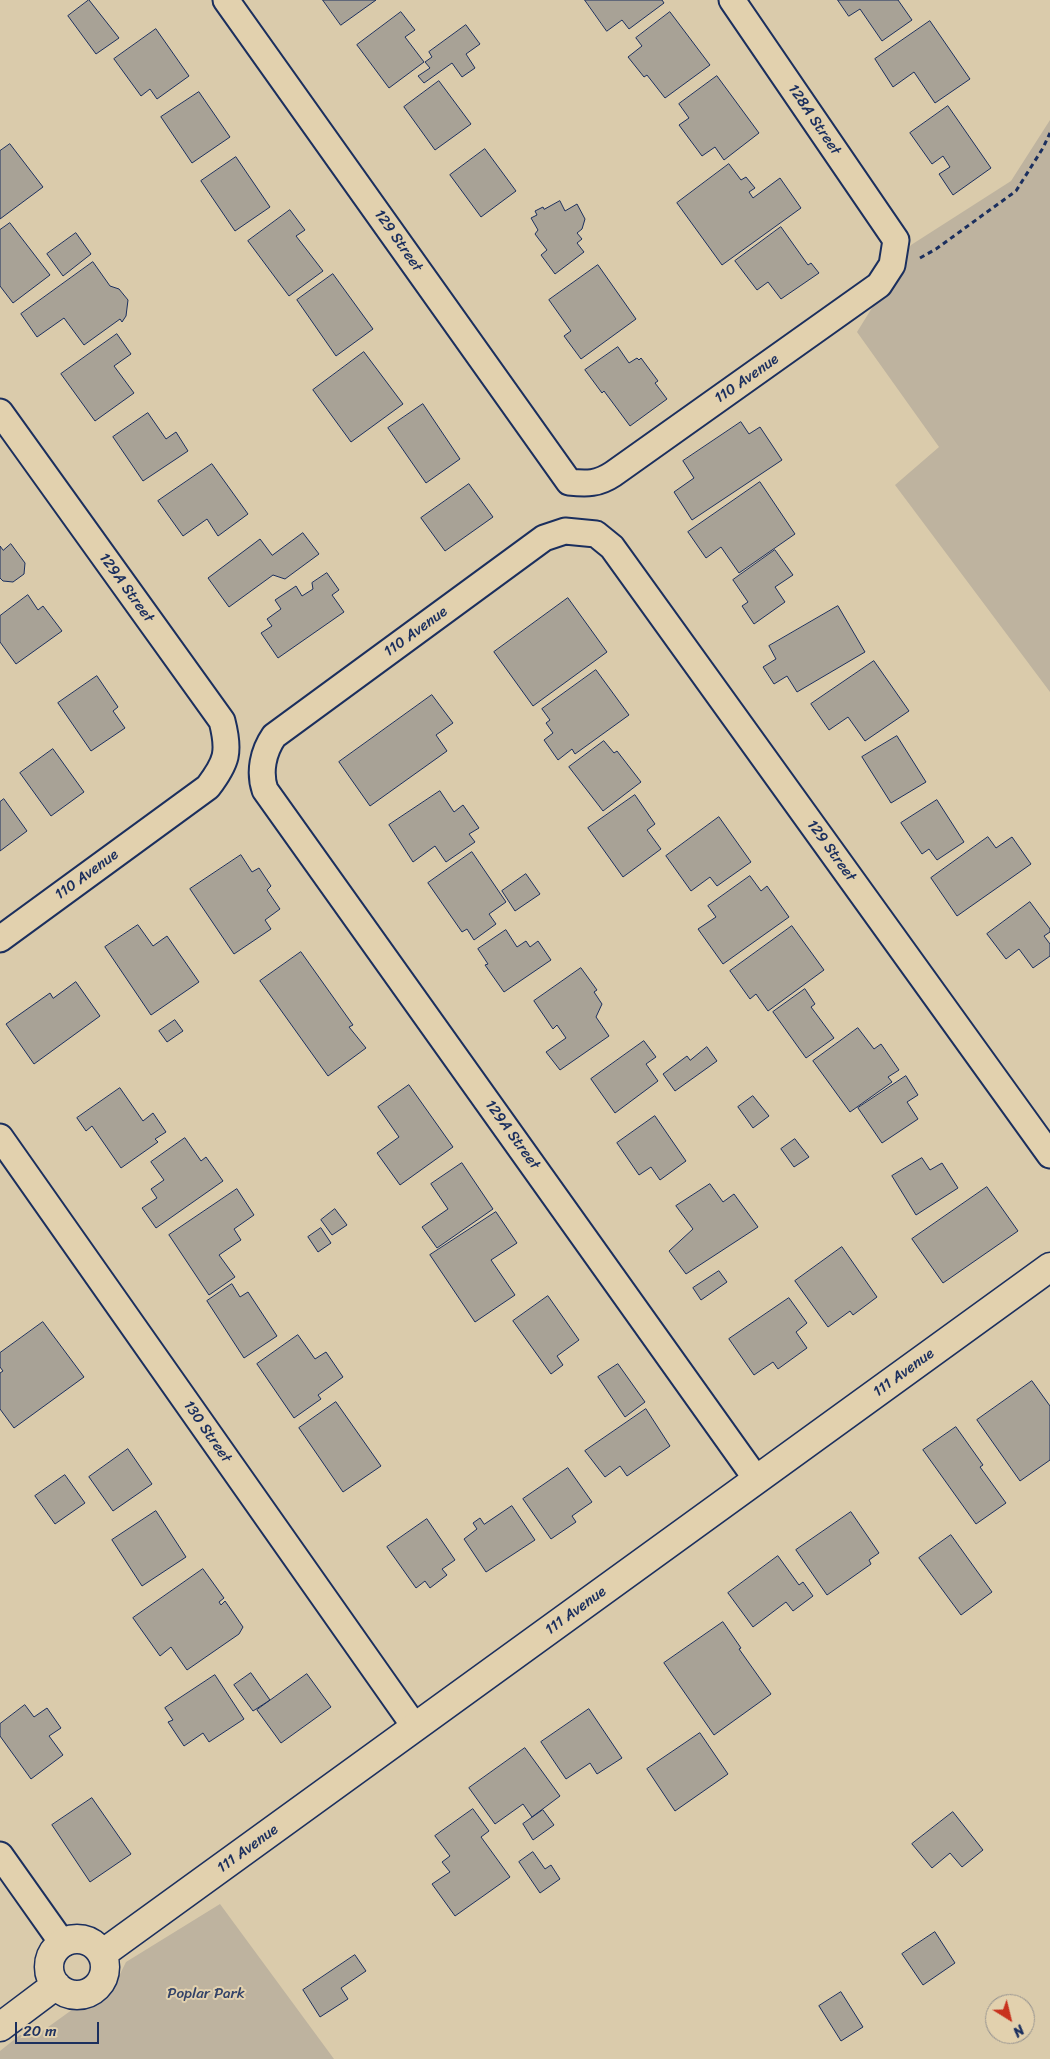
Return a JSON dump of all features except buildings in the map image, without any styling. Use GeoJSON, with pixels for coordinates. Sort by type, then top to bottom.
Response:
{"type":"FeatureCollection","features":[{"type":"Feature","properties":{"kind":"street","name":"129 Street"},"geometry":{"type":"LineString","coordinates":[[226,0],[569,482]]}},
{"type":"Feature","properties":{"kind":"street","name":"128A Street"},"geometry":{"type":"LineString","coordinates":[[732,0],[896,240]]}},
{"type":"Feature","properties":{"kind":"street","name":"110 Avenue"},"geometry":{"type":"LineString","coordinates":[[569,482],[585,484],[601,482],[879,285],[892,265],[896,240]]}},
{"type":"Feature","properties":{"kind":"street","name":"129A Street"},"geometry":{"type":"LineString","coordinates":[[0,412],[222,721],[227,742],[225,758],[220,772]]}},
{"type":"Feature","properties":{"kind":"street","name":"110 Avenue"},"geometry":{"type":"LineString","coordinates":[[265,790],[261,776],[267,746],[274,736],[544,538],[565,531],[596,534],[612,547]]}},
{"type":"Feature","properties":{"kind":"street","name":"129 Street"},"geometry":{"type":"LineString","coordinates":[[612,547],[1050,1155]]}},
{"type":"Feature","properties":{"kind":"street","name":"110 Avenue"},"geometry":{"type":"LineString","coordinates":[[0,939],[208,787],[220,772]]}},
{"type":"Feature","properties":{"kind":"street","name":"129A Street"},"geometry":{"type":"LineString","coordinates":[[265,790],[757,1480]]}},
{"type":"Feature","properties":{"kind":"street","name":"130 Street"},"geometry":{"type":"LineString","coordinates":[[0,1136],[415,1727]]}},
{"type":"Feature","properties":{"kind":"street","name":"111 Avenue"},"geometry":{"type":"LineString","coordinates":[[102,1954],[1050,1267]]}},
{"type":"Feature","properties":{"kind":"street"},"geometry":{"type":"LineString","coordinates":[[0,1855],[63,1944]]}},
{"type":"Feature","properties":{"kind":"street"},"geometry":{"type":"LineString","coordinates":[[71,1940],[89,1942],[97,1947],[102,1954],[105,1972],[102,1981],[89,1993],[71,1994],[62,1991],[51,1977],[51,1958],[56,1950],[71,1940]]}},
{"type":"Feature","properties":{"kind":"street"},"geometry":{"type":"LineString","coordinates":[[0,2027],[56,1985]]}},
{"type":"Feature","properties":{"kind":"path"},"geometry":{"type":"LineString","coordinates":[[885,276],[936,249],[1016,191],[1043,148],[1050,133]]}},
{"type":"Feature","properties":{"kind":"green space"},"geometry":{"type":"Polygon","coordinates":[[[1050,120],[1050,692],[895,485],[939,447],[857,332],[911,245],[1011,181],[1050,120]]]}},
{"type":"Feature","properties":{"kind":"green space","name":"Poplar Park"},"geometry":{"type":"Polygon","coordinates":[[[220,1904],[334,2059],[0,2059],[0,2051],[20,2035],[37,2035],[119,1976],[126,1962],[220,1904]]]}}]}
